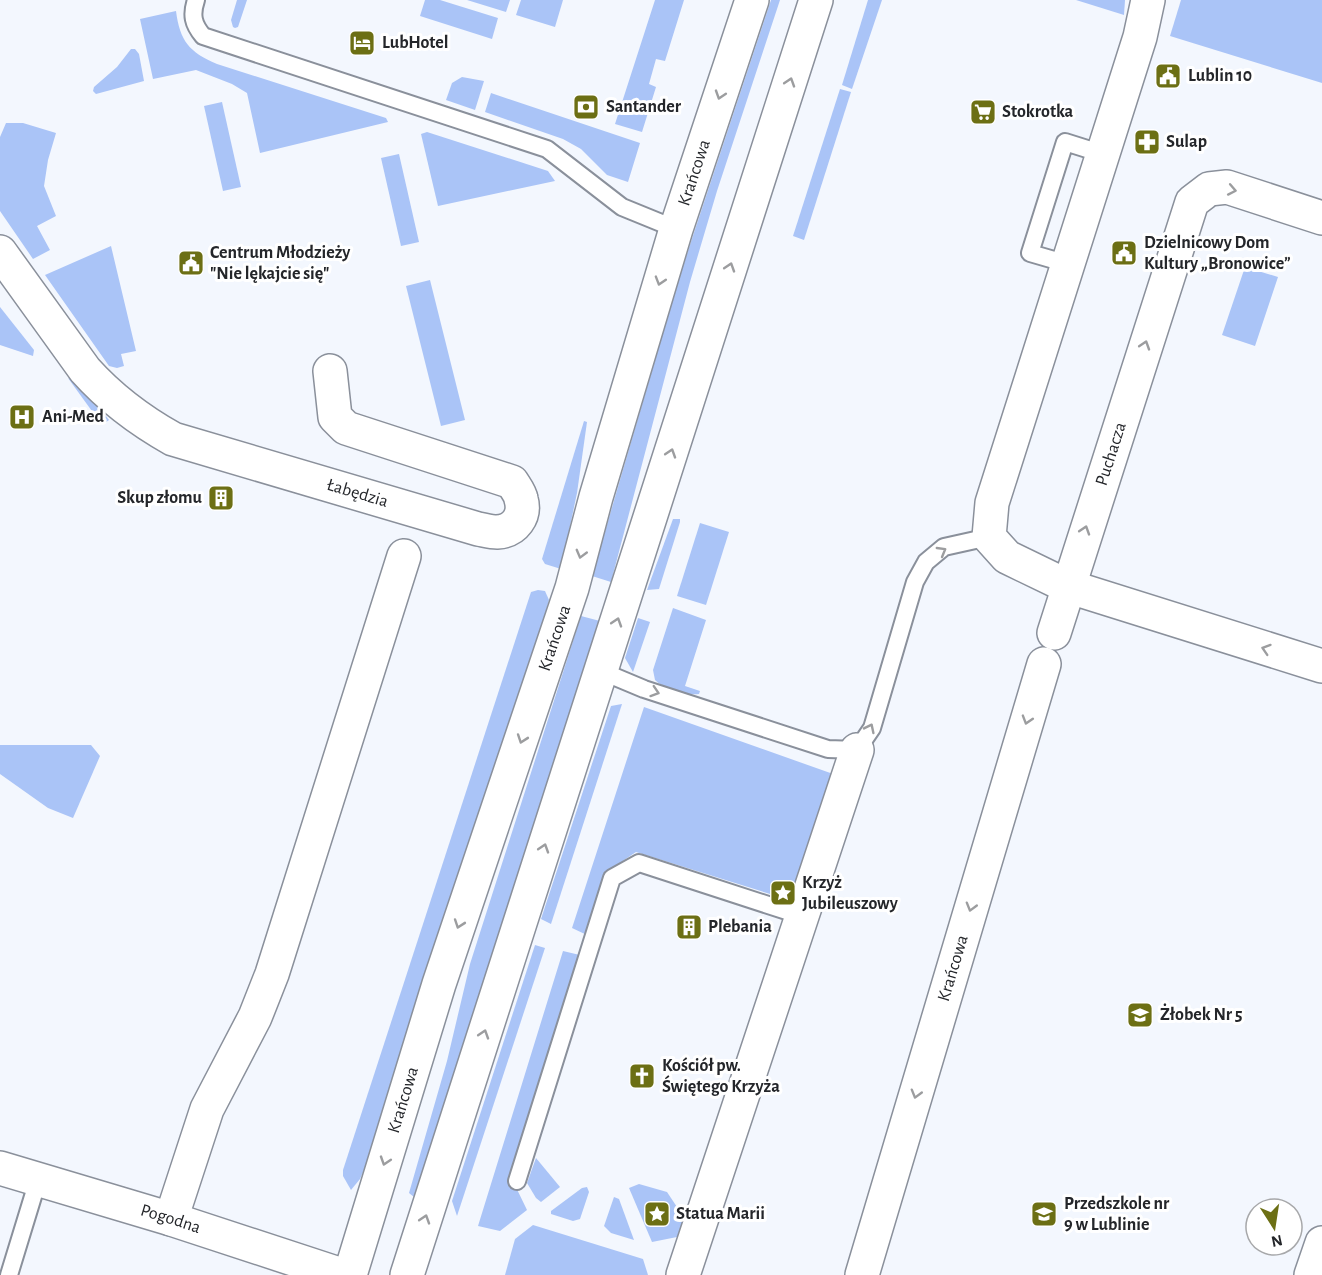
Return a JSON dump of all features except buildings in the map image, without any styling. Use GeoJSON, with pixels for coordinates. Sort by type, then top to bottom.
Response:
{"type":"FeatureCollection","features":[{"type":"Feature","properties":{"kind":"street","name":"Krańcowa"},"geometry":{"type":"LineString","coordinates":[[350,1275],[439,984],[572,588],[602,475],[676,229],[752,0]]}},
{"type":"Feature","properties":{"kind":"street"},"geometry":{"type":"LineString","coordinates":[[407,1275],[816,0]]}},
{"type":"Feature","properties":{"kind":"street"},"geometry":{"type":"LineString","coordinates":[[1145,5],[1103,154],[992,503],[989,537],[1007,557],[1067,586],[1322,666]]}},
{"type":"Feature","properties":{"kind":"street","name":"Puchacza"},"geometry":{"type":"LineString","coordinates":[[1053,633],[1192,202],[1209,189],[1227,187],[1322,218]]}},
{"type":"Feature","properties":{"kind":"street","name":"Łabędzia"},"geometry":{"type":"LineString","coordinates":[[0,252],[85,370],[103,390],[142,422],[173,439],[478,529],[498,532],[512,528],[520,519],[523,507],[521,496],[512,482],[346,428],[335,417],[330,371]]}},
{"type":"Feature","properties":{"kind":"street"},"geometry":{"type":"LineString","coordinates":[[171,1220],[207,1109],[255,1017],[272,974],[404,556]]}},
{"type":"Feature","properties":{"kind":"street","name":"Krańcowa"},"geometry":{"type":"LineString","coordinates":[[862,1275],[1044,664]]}},
{"type":"Feature","properties":{"kind":"street"},"geometry":{"type":"LineString","coordinates":[[683,1275],[857,750]]}},
{"type":"Feature","properties":{"kind":"street","name":"Pogodna"},"geometry":{"type":"LineString","coordinates":[[0,1168],[342,1275]]}},
{"type":"Feature","properties":{"kind":"street"},"geometry":{"type":"LineString","coordinates":[[1311,1275],[1322,1243]]}},
{"type":"Feature","properties":{"kind":"lane"},"geometry":{"type":"LineString","coordinates":[[196,0],[192,11],[193,21],[203,36],[547,149],[622,207],[676,229]]}},
{"type":"Feature","properties":{"kind":"lane"},"geometry":{"type":"LineString","coordinates":[[601,671],[644,688],[828,749],[857,750],[872,728],[915,582],[926,562],[944,548],[989,537]]}},
{"type":"Feature","properties":{"kind":"lane"},"geometry":{"type":"LineString","coordinates":[[517,1181],[612,878],[639,863],[802,916]]}},
{"type":"Feature","properties":{"kind":"lane"},"geometry":{"type":"LineString","coordinates":[[9,1275],[38,1180]]}},
{"type":"Feature","properties":{"kind":"shaded area"},"geometry":{"type":"Polygon","coordinates":[[[237,0],[247,0],[238,27],[235,28],[231,20],[237,0]]]}},
{"type":"Feature","properties":{"kind":"shaded area"},"geometry":{"type":"Polygon","coordinates":[[[425,0],[440,0],[498,18],[492,39],[420,16],[425,0]]]}},
{"type":"Feature","properties":{"kind":"shaded area"},"geometry":{"type":"Polygon","coordinates":[[[467,0],[510,0],[506,12],[467,0]]]}},
{"type":"Feature","properties":{"kind":"shaded area"},"geometry":{"type":"Polygon","coordinates":[[[521,0],[563,0],[555,27],[516,15],[521,0]]]}},
{"type":"Feature","properties":{"kind":"shaded area"},"geometry":{"type":"Polygon","coordinates":[[[655,0],[684,0],[665,61],[656,59],[649,84],[656,87],[642,132],[615,124],[655,0]]]}},
{"type":"Feature","properties":{"kind":"shaded area"},"geometry":{"type":"Polygon","coordinates":[[[771,0],[780,0],[717,191],[690,282],[611,582],[592,576],[679,278],[771,0]]]}},
{"type":"Feature","properties":{"kind":"shaded area"},"geometry":{"type":"Polygon","coordinates":[[[868,0],[882,0],[852,89],[842,85],[868,0]]]}},
{"type":"Feature","properties":{"kind":"shaded area"},"geometry":{"type":"Polygon","coordinates":[[[1076,0],[1125,0],[1124,15],[1076,0]]]}},
{"type":"Feature","properties":{"kind":"shaded area"},"geometry":{"type":"Polygon","coordinates":[[[1181,0],[1322,0],[1322,83],[1170,36],[1181,0]]]}},
{"type":"Feature","properties":{"kind":"shaded area"},"geometry":{"type":"Polygon","coordinates":[[[176,11],[183,38],[193,50],[207,60],[386,118],[388,122],[260,153],[247,93],[232,84],[196,70],[153,79],[140,19],[176,11]]]}},
{"type":"Feature","properties":{"kind":"shaded area"},"geometry":{"type":"Polygon","coordinates":[[[131,49],[135,49],[139,54],[144,81],[96,94],[93,91],[94,87],[117,67],[131,49]]]}},
{"type":"Feature","properties":{"kind":"shaded area"},"geometry":{"type":"Polygon","coordinates":[[[462,77],[484,81],[475,110],[446,100],[452,83],[462,77]]]}},
{"type":"Feature","properties":{"kind":"shaded area"},"geometry":{"type":"Polygon","coordinates":[[[840,89],[851,92],[804,240],[793,236],[840,89]]]}},
{"type":"Feature","properties":{"kind":"shaded area"},"geometry":{"type":"Polygon","coordinates":[[[491,93],[640,143],[628,182],[607,175],[581,149],[563,139],[485,112],[491,93]]]}},
{"type":"Feature","properties":{"kind":"shaded area"},"geometry":{"type":"Polygon","coordinates":[[[222,102],[241,187],[223,191],[204,106],[222,102]]]}},
{"type":"Feature","properties":{"kind":"shaded area"},"geometry":{"type":"Polygon","coordinates":[[[6,123],[23,123],[56,133],[48,160],[44,186],[56,216],[37,226],[50,250],[33,259],[0,211],[0,137],[6,123]]]}},
{"type":"Feature","properties":{"kind":"shaded area"},"geometry":{"type":"Polygon","coordinates":[[[427,132],[548,171],[555,181],[438,206],[421,134],[427,132]]]}},
{"type":"Feature","properties":{"kind":"shaded area"},"geometry":{"type":"Polygon","coordinates":[[[399,154],[419,242],[401,246],[381,158],[399,154]]]}},
{"type":"Feature","properties":{"kind":"shaded area"},"geometry":{"type":"Polygon","coordinates":[[[111,246],[136,351],[121,354],[124,366],[117,368],[109,366],[45,275],[111,246]]]}},
{"type":"Feature","properties":{"kind":"shaded area"},"geometry":{"type":"Polygon","coordinates":[[[1245,267],[1278,277],[1255,346],[1222,335],[1245,267]]]}},
{"type":"Feature","properties":{"kind":"shaded area"},"geometry":{"type":"Polygon","coordinates":[[[430,280],[465,420],[441,426],[406,286],[430,280]]]}},
{"type":"Feature","properties":{"kind":"shaded area"},"geometry":{"type":"Polygon","coordinates":[[[0,307],[34,350],[33,356],[0,345],[0,307]]]}},
{"type":"Feature","properties":{"kind":"shaded area"},"geometry":{"type":"Polygon","coordinates":[[[68,378],[82,385],[109,420],[102,425],[68,378]]]}},
{"type":"Feature","properties":{"kind":"shaded area"},"geometry":{"type":"Polygon","coordinates":[[[584,421],[587,422],[577,493],[561,569],[545,564],[542,559],[584,421]]]}},
{"type":"Feature","properties":{"kind":"shaded area"},"geometry":{"type":"Polygon","coordinates":[[[673,519],[680,519],[680,522],[659,589],[647,590],[673,519]]]}},
{"type":"Feature","properties":{"kind":"shaded area"},"geometry":{"type":"Polygon","coordinates":[[[700,523],[729,532],[706,605],[677,596],[700,523]]]}},
{"type":"Feature","properties":{"kind":"shaded area"},"geometry":{"type":"Polygon","coordinates":[[[545,591],[549,600],[539,635],[364,1170],[351,1190],[343,1176],[343,1170],[531,592],[545,591]]]}},
{"type":"Feature","properties":{"kind":"shaded area"},"geometry":{"type":"Polygon","coordinates":[[[673,608],[706,620],[685,686],[700,691],[699,694],[676,691],[655,680],[653,670],[673,608]]]}},
{"type":"Feature","properties":{"kind":"shaded area"},"geometry":{"type":"Polygon","coordinates":[[[581,616],[600,621],[414,1197],[409,1193],[447,1061],[470,964],[581,616]]]}},
{"type":"Feature","properties":{"kind":"shaded area"},"geometry":{"type":"Polygon","coordinates":[[[638,618],[650,622],[633,672],[625,658],[638,618]]]}},
{"type":"Feature","properties":{"kind":"shaded area"},"geometry":{"type":"Polygon","coordinates":[[[622,704],[551,924],[541,919],[611,706],[622,704]]]}},
{"type":"Feature","properties":{"kind":"shaded area"},"geometry":{"type":"Polygon","coordinates":[[[644,707],[836,775],[796,902],[636,852],[608,871],[589,936],[572,928],[644,707]]]}},
{"type":"Feature","properties":{"kind":"shaded area"},"geometry":{"type":"Polygon","coordinates":[[[0,745],[91,745],[100,756],[73,818],[48,808],[0,774],[0,745]]]}},
{"type":"Feature","properties":{"kind":"shaded area"},"geometry":{"type":"Polygon","coordinates":[[[535,945],[545,948],[457,1216],[452,1201],[535,945]]]}},
{"type":"Feature","properties":{"kind":"shaded area"},"geometry":{"type":"Polygon","coordinates":[[[563,951],[584,956],[511,1177],[527,1210],[500,1231],[478,1226],[563,951]]]}},
{"type":"Feature","properties":{"kind":"shaded area"},"geometry":{"type":"Polygon","coordinates":[[[536,1158],[560,1187],[541,1202],[527,1183],[536,1158]]]}},
{"type":"Feature","properties":{"kind":"shaded area"},"geometry":{"type":"Polygon","coordinates":[[[639,1184],[667,1192],[687,1222],[682,1236],[652,1242],[629,1188],[639,1184]]]}},
{"type":"Feature","properties":{"kind":"shaded area"},"geometry":{"type":"Polygon","coordinates":[[[587,1187],[589,1192],[580,1219],[573,1221],[551,1214],[551,1211],[582,1188],[587,1187]]]}},
{"type":"Feature","properties":{"kind":"shaded area"},"geometry":{"type":"Polygon","coordinates":[[[614,1197],[619,1199],[634,1240],[611,1233],[604,1226],[614,1197]]]}},
{"type":"Feature","properties":{"kind":"shaded area"},"geometry":{"type":"Polygon","coordinates":[[[533,1225],[643,1259],[648,1275],[505,1275],[515,1239],[533,1225]]]}},
{"type":"Feature","properties":{"kind":"place","name":"LubHotel"},"geometry":{"type":"Point","coordinates":[362,43]}},
{"type":"Feature","properties":{"kind":"place","name":"Lublin 10"},"geometry":{"type":"Point","coordinates":[1168,76]}},
{"type":"Feature","properties":{"kind":"place","name":"Santander"},"geometry":{"type":"Point","coordinates":[586,107]}},
{"type":"Feature","properties":{"kind":"place","name":"Stokrotka"},"geometry":{"type":"Point","coordinates":[983,112]}},
{"type":"Feature","properties":{"kind":"place","name":"Sulap"},"geometry":{"type":"Point","coordinates":[1147,142]}},
{"type":"Feature","properties":{"kind":"place","name":"Dzielnicowy Dom Kultury „Bronowice”"},"geometry":{"type":"Point","coordinates":[1124,253]}},
{"type":"Feature","properties":{"kind":"place","name":"Centrum Młodzieży \"Nie lękajcie się\""},"geometry":{"type":"Point","coordinates":[191,263]}},
{"type":"Feature","properties":{"kind":"place","name":"Ani-Med"},"geometry":{"type":"Point","coordinates":[22,417]}},
{"type":"Feature","properties":{"kind":"place","name":"Skup złomu"},"geometry":{"type":"Point","coordinates":[221,498]}},
{"type":"Feature","properties":{"kind":"place","name":"Krzyż Jubileuszowy"},"geometry":{"type":"Point","coordinates":[783,893]}},
{"type":"Feature","properties":{"kind":"place","name":"Plebania"},"geometry":{"type":"Point","coordinates":[689,927]}},
{"type":"Feature","properties":{"kind":"place","name":"Żłobek Nr 5"},"geometry":{"type":"Point","coordinates":[1140,1015]}},
{"type":"Feature","properties":{"kind":"place","name":"Kościół pw. Świętego Krzyża"},"geometry":{"type":"Point","coordinates":[642,1076]}},
{"type":"Feature","properties":{"kind":"place","name":"Statua Marii"},"geometry":{"type":"Point","coordinates":[657,1214]}},
{"type":"Feature","properties":{"kind":"place","name":"Przedszkole nr 9 w Lublinie"},"geometry":{"type":"Point","coordinates":[1044,1214]}}]}
